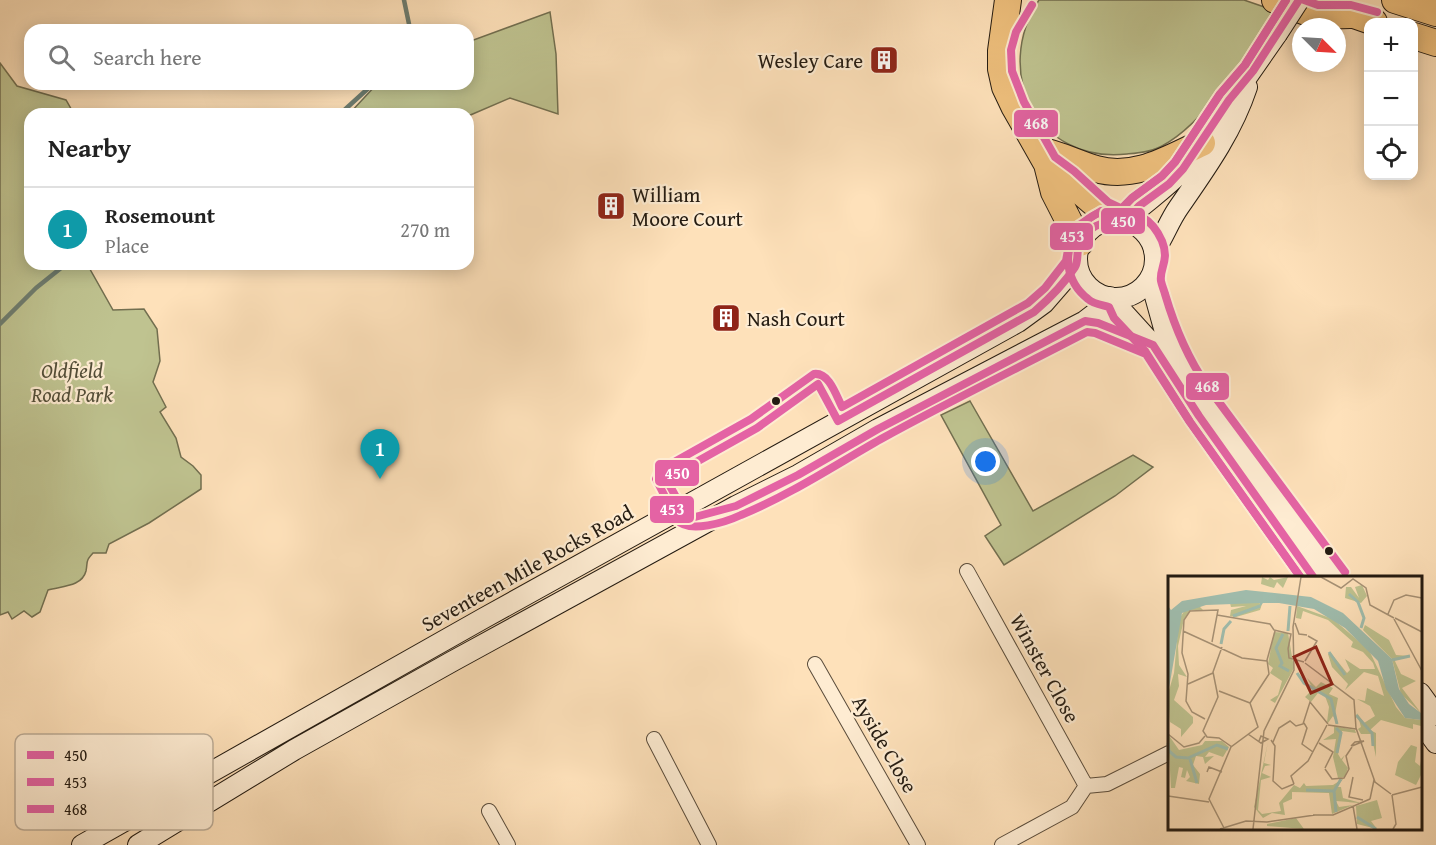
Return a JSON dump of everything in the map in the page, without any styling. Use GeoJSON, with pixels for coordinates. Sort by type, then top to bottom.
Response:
{"type":"FeatureCollection","features":[{"type":"Feature","properties":{"kind":"highway"},"geometry":{"type":"LineString","coordinates":[[1008,0],[1001,69],[1005,87],[1043,157],[1054,192],[1079,254]]}},
{"type":"Feature","properties":{"kind":"highway"},"geometry":{"type":"LineString","coordinates":[[1003,35],[1023,0]]}},
{"type":"Feature","properties":{"kind":"highway"},"geometry":{"type":"LineString","coordinates":[[1275,0],[1316,16],[1362,19]]}},
{"type":"Feature","properties":{"kind":"highway"},"geometry":{"type":"LineString","coordinates":[[1315,0],[1362,19]]}},
{"type":"Feature","properties":{"kind":"highway"},"geometry":{"type":"LineString","coordinates":[[1395,0],[1436,13]]}},
{"type":"Feature","properties":{"kind":"highway"},"geometry":{"type":"LineString","coordinates":[[1418,38],[1436,43]]}},
{"type":"Feature","properties":{"kind":"highway"},"geometry":{"type":"LineString","coordinates":[[1043,157],[1057,153],[1099,170],[1116,172],[1163,163],[1202,143]]}},
{"type":"Feature","properties":{"kind":"highway"},"geometry":{"type":"LineString","coordinates":[[1043,157],[1089,201],[1120,220]]}},
{"type":"Feature","properties":{"kind":"main road"},"geometry":{"type":"LineString","coordinates":[[1120,220],[1169,184],[1202,143],[1229,100],[1253,71],[1299,0]]}},
{"type":"Feature","properties":{"kind":"main road"},"geometry":{"type":"LineString","coordinates":[[1154,251],[1178,208],[1207,169],[1226,137],[1241,106],[1253,71]]}},
{"type":"Feature","properties":{"kind":"main road"},"geometry":{"type":"LineString","coordinates":[[1120,220],[1144,231],[1150,240],[1155,260],[1150,278],[1141,288],[1130,295],[1114,298],[1098,294],[1088,287],[1081,277],[1079,254],[1086,233],[1105,221],[1120,220]]}},
{"type":"Feature","properties":{"kind":"main road","name":"Seventeen Mile Rocks Road"},"geometry":{"type":"LineString","coordinates":[[213,771],[1018,322],[1044,303],[1079,254]]}},
{"type":"Feature","properties":{"kind":"main road"},"geometry":{"type":"LineString","coordinates":[[1150,278],[1165,332],[1184,370],[1336,576]]}},
{"type":"Feature","properties":{"kind":"main road"},"geometry":{"type":"LineString","coordinates":[[213,799],[294,750],[453,661],[888,424],[1086,321],[1114,298]]}},
{"type":"Feature","properties":{"kind":"main road"},"geometry":{"type":"LineString","coordinates":[[1114,298],[1123,312],[1153,345],[1198,416],[1313,576]]}},
{"type":"Feature","properties":{"kind":"main road"},"geometry":{"type":"LineString","coordinates":[[1086,321],[1098,323],[1153,345]]}},
{"type":"Feature","properties":{"kind":"main road"},"geometry":{"type":"LineString","coordinates":[[1421,696],[1436,715]]}},
{"type":"Feature","properties":{"kind":"main road"},"geometry":{"type":"LineString","coordinates":[[1421,724],[1436,743]]}},
{"type":"Feature","properties":{"kind":"main road","name":"Seventeen Mile Rocks Road"},"geometry":{"type":"LineString","coordinates":[[82,845],[109,830]]}},
{"type":"Feature","properties":{"kind":"main road"},"geometry":{"type":"LineString","coordinates":[[138,845],[163,830]]}},
{"type":"Feature","properties":{"kind":"street","name":"Winster Close"},"geometry":{"type":"LineString","coordinates":[[967,571],[1086,786]]}},
{"type":"Feature","properties":{"kind":"street","name":"Ayside Close"},"geometry":{"type":"LineString","coordinates":[[815,664],[918,845]]}},
{"type":"Feature","properties":{"kind":"street"},"geometry":{"type":"LineString","coordinates":[[654,739],[709,845]]}},
{"type":"Feature","properties":{"kind":"street"},"geometry":{"type":"LineString","coordinates":[[1002,845],[1072,807],[1086,786],[1107,783],[1168,753]]}},
{"type":"Feature","properties":{"kind":"street"},"geometry":{"type":"LineString","coordinates":[[489,811],[508,845]]}},
{"type":"Feature","properties":{"kind":"green space"},"geometry":{"type":"Polygon","coordinates":[[[1039,0],[1244,0],[1273,10],[1240,66],[1225,86],[1194,121],[1178,135],[1162,146],[1149,151],[1127,154],[1095,153],[1069,144],[1047,129],[1032,108],[1022,83],[1020,56],[1026,28],[1039,0]]]}},
{"type":"Feature","properties":{"kind":"green space"},"geometry":{"type":"Polygon","coordinates":[[[550,12],[556,54],[558,114],[510,98],[474,113],[474,108],[355,108],[371,90],[474,90],[474,40],[550,12]]]}},
{"type":"Feature","properties":{"kind":"green space","name":"Oldfield Road Park"},"geometry":{"type":"Polygon","coordinates":[[[0,63],[17,86],[24,90],[66,100],[71,108],[24,108],[24,270],[90,270],[113,310],[144,309],[157,329],[160,361],[153,382],[166,407],[160,412],[176,438],[181,457],[201,475],[201,489],[149,523],[109,544],[106,553],[93,553],[88,560],[84,576],[80,580],[48,590],[40,612],[32,617],[24,611],[12,619],[8,612],[0,615],[0,63]]]}},
{"type":"Feature","properties":{"kind":"green space"},"geometry":{"type":"Polygon","coordinates":[[[970,401],[1033,511],[1133,455],[1153,467],[1115,496],[1004,565],[985,536],[1001,525],[941,415],[970,401]]]}},
{"type":"Feature","properties":{"kind":"waterway"},"geometry":{"type":"LineString","coordinates":[[404,0],[409,24]]}},
{"type":"Feature","properties":{"kind":"waterway"},"geometry":{"type":"LineString","coordinates":[[347,108],[366,90]]}},
{"type":"Feature","properties":{"kind":"waterway"},"geometry":{"type":"LineString","coordinates":[[0,324],[36,288],[58,270]]}},
{"type":"Feature","properties":{"kind":"transit line","name":"453"},"geometry":{"type":"LineString","coordinates":[[1286,0],[1245,65],[1220,94],[1175,162],[1162,176],[1120,210],[1101,211],[1079,225],[1070,239],[1066,261],[1045,288],[1028,303],[842,407],[828,380],[819,374],[814,374],[751,419],[660,470],[656,479],[677,520],[683,524],[699,526],[726,521],[777,498],[906,425],[1087,332],[1095,333],[1146,354],[1190,422],[1300,576]]}},
{"type":"Feature","properties":{"kind":"transit line","name":"468"},"geometry":{"type":"LineString","coordinates":[[1117,214],[1132,198],[1162,176],[1175,162],[1220,94],[1245,65],[1286,0]]}},
{"type":"Feature","properties":{"kind":"transit line","name":"450"},"geometry":{"type":"LineString","coordinates":[[1299,0],[1253,71],[1229,100],[1183,169],[1169,184],[1139,206],[1125,221],[1102,224],[1085,234],[1078,249],[1075,267],[1056,291],[1034,312],[838,421],[818,384],[757,428],[666,479],[686,515],[695,517],[736,506],[1085,321],[1098,323],[1153,345],[1199,416],[1313,576]]}},
{"type":"Feature","properties":{"kind":"transit line","name":"468"},"geometry":{"type":"LineString","coordinates":[[1304,0],[1318,5],[1351,5],[1377,12]]}},
{"type":"Feature","properties":{"kind":"transit line","name":"468"},"geometry":{"type":"LineString","coordinates":[[1032,5],[1016,32],[1011,50],[1012,71],[1024,102],[1055,157],[1108,202],[1127,211]]}},
{"type":"Feature","properties":{"kind":"transit line","name":"468"},"geometry":{"type":"LineString","coordinates":[[1300,576],[1190,422],[1145,351],[1114,318],[1109,307],[1090,301],[1074,284],[1069,266],[1069,249],[1076,233],[1087,220],[1103,212],[1121,210],[1142,217],[1156,231],[1162,241],[1165,254],[1161,283],[1177,330],[1193,364],[1345,572]]}},
{"type":"Feature","properties":{"kind":"place","name":"Wesley Care"},"geometry":{"type":"Point","coordinates":[884,60]}},
{"type":"Feature","properties":{"kind":"place","name":"William Moore Court"},"geometry":{"type":"Point","coordinates":[611,206]}},
{"type":"Feature","properties":{"kind":"place","name":"Nash Court"},"geometry":{"type":"Point","coordinates":[726,318]}},
{"type":"Feature","properties":{"kind":"place","name":"Rosemount"},"geometry":{"type":"Point","coordinates":[380,479]}}]}
